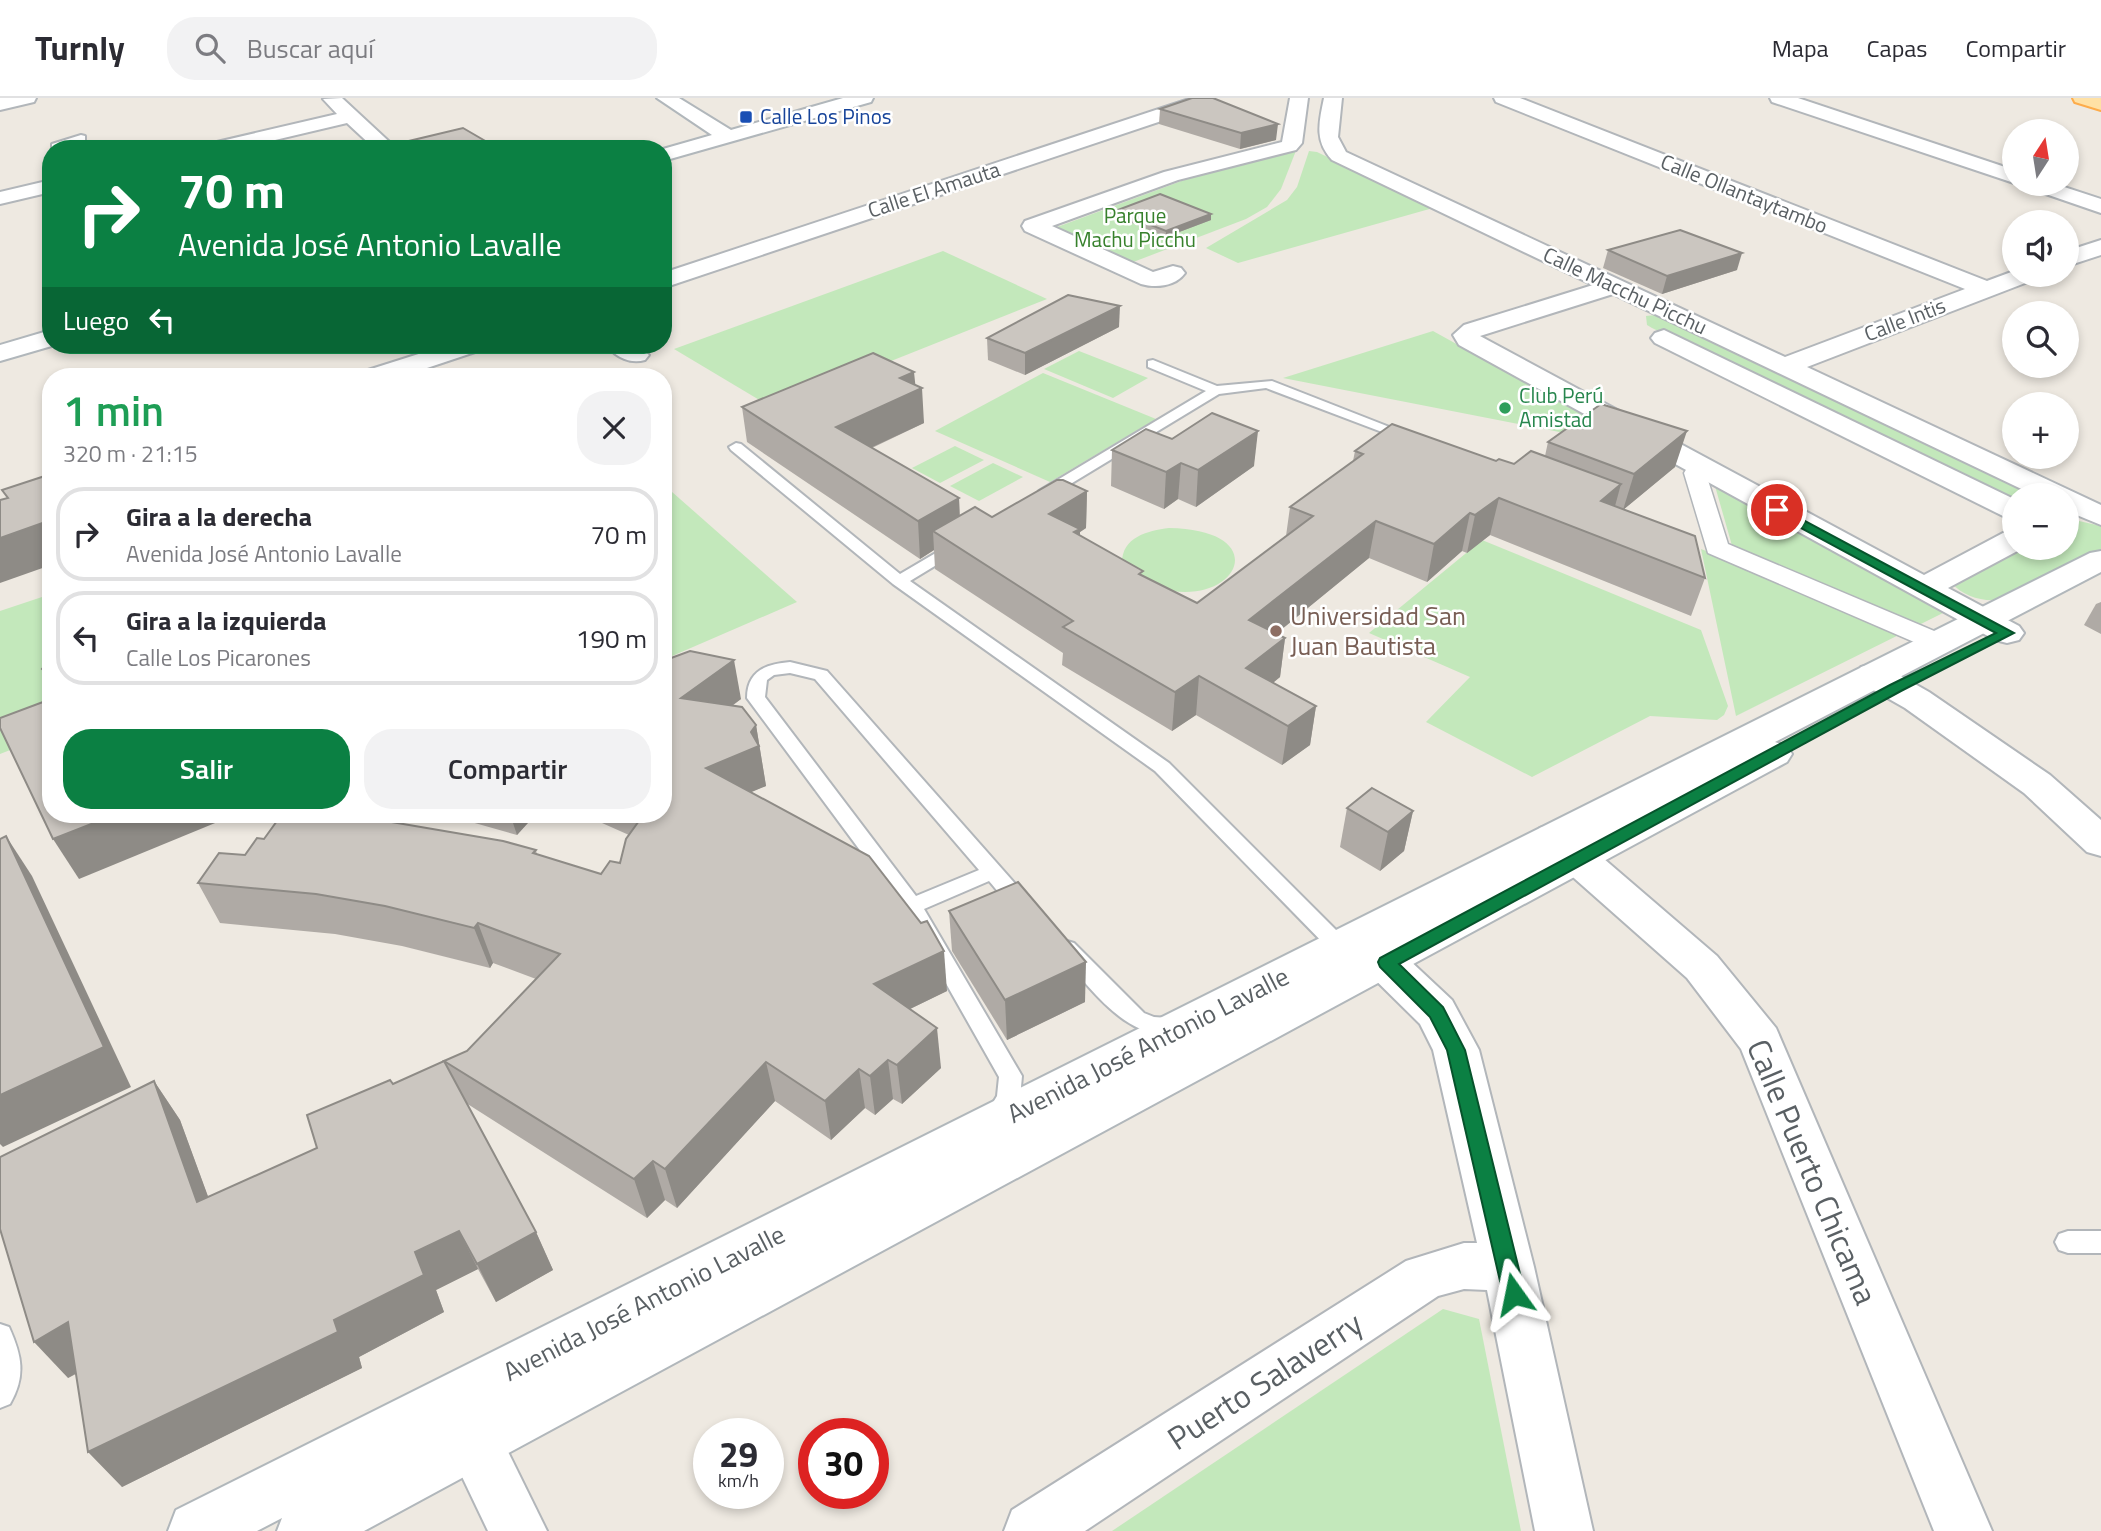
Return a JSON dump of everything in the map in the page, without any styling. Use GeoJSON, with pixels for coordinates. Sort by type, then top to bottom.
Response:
{"type":"FeatureCollection","features":[{"type":"Feature","properties":{"kind":"main road"},"geometry":{"type":"LineString","coordinates":[[2082,98],[2101,104]]}},
{"type":"Feature","properties":{"kind":"street"},"geometry":{"type":"LineString","coordinates":[[0,104],[27,98]]}},
{"type":"Feature","properties":{"kind":"street"},"geometry":{"type":"LineString","coordinates":[[331,98],[377,140]]}},
{"type":"Feature","properties":{"kind":"street"},"geometry":{"type":"LineString","coordinates":[[666,98],[731,131]]}},
{"type":"Feature","properties":{"kind":"street"},"geometry":{"type":"LineString","coordinates":[[689,98],[731,131]]}},
{"type":"Feature","properties":{"kind":"street"},"geometry":{"type":"LineString","coordinates":[[672,152],[834,98]]}},
{"type":"Feature","properties":{"kind":"street"},"geometry":{"type":"LineString","coordinates":[[672,144],[864,98]]}},
{"type":"Feature","properties":{"kind":"street"},"geometry":{"type":"LineString","coordinates":[[1172,274],[1149,279],[1032,226],[1164,178],[1284,148],[1292,143],[1299,98]]}},
{"type":"Feature","properties":{"kind":"street"},"geometry":{"type":"LineString","coordinates":[[1273,124],[1328,130],[1333,98]]}},
{"type":"Feature","properties":{"kind":"street","name":"Calle Ollantaytambo"},"geometry":{"type":"LineString","coordinates":[[1503,98],[1986,289]]}},
{"type":"Feature","properties":{"kind":"street"},"geometry":{"type":"LineString","coordinates":[[1779,98],[2002,173]]}},
{"type":"Feature","properties":{"kind":"street","name":"Calle El Amauta"},"geometry":{"type":"LineString","coordinates":[[672,278],[1208,101]]}},
{"type":"Feature","properties":{"kind":"street"},"geometry":{"type":"LineString","coordinates":[[249,140],[351,116]]}},
{"type":"Feature","properties":{"kind":"street","name":"Calle Macchu Picchu"},"geometry":{"type":"LineString","coordinates":[[1328,130],[1331,150],[1339,156],[1785,366],[2026,483]]}},
{"type":"Feature","properties":{"kind":"street"},"geometry":{"type":"LineString","coordinates":[[0,198],[42,188]]}},
{"type":"Feature","properties":{"kind":"street"},"geometry":{"type":"LineString","coordinates":[[2071,196],[2101,206]]}},
{"type":"Feature","properties":{"kind":"street"},"geometry":{"type":"LineString","coordinates":[[2079,255],[2101,247]]}},
{"type":"Feature","properties":{"kind":"street","name":"Calle Intis"},"geometry":{"type":"LineString","coordinates":[[1785,366],[2002,283]]}},
{"type":"Feature","properties":{"kind":"street"},"geometry":{"type":"LineString","coordinates":[[1615,286],[1473,330],[1466,335],[1468,340],[1705,471],[1995,627]]}},
{"type":"Feature","properties":{"kind":"street"},"geometry":{"type":"LineString","coordinates":[[1659,306],[1634,315],[1633,321],[2002,504]]}},
{"type":"Feature","properties":{"kind":"street"},"geometry":{"type":"LineString","coordinates":[[0,336],[42,324]]}},
{"type":"Feature","properties":{"kind":"street"},"geometry":{"type":"LineString","coordinates":[[0,353],[42,341]]}},
{"type":"Feature","properties":{"kind":"street"},"geometry":{"type":"LineString","coordinates":[[402,368],[444,354]]}},
{"type":"Feature","properties":{"kind":"street"},"geometry":{"type":"LineString","coordinates":[[1705,471],[1695,473],[1717,548],[1937,642]]}},
{"type":"Feature","properties":{"kind":"street"},"geometry":{"type":"LineString","coordinates":[[1922,589],[2002,546]]}},
{"type":"Feature","properties":{"kind":"street","name":"Avenida José Antonio Lavalle"},"geometry":{"type":"LineString","coordinates":[[1884,681],[1937,642],[1995,627],[2101,560]]}},
{"type":"Feature","properties":{"kind":"street","name":"Avenida José Antonio Lavalle"},"geometry":{"type":"LineString","coordinates":[[197,1531],[463,1420],[1362,949],[1567,848],[1884,681],[1995,627],[2101,585]]}},
{"type":"Feature","properties":{"kind":"street"},"geometry":{"type":"LineString","coordinates":[[1884,681],[2037,784],[2101,842]]}},
{"type":"Feature","properties":{"kind":"street","name":"Calle Puerto Chicama"},"geometry":{"type":"LineString","coordinates":[[1567,848],[1702,967],[1759,1041],[1963,1531]]}},
{"type":"Feature","properties":{"kind":"street"},"geometry":{"type":"LineString","coordinates":[[1362,949],[1436,1012],[1456,1050],[1508,1268],[1564,1531]]}},
{"type":"Feature","properties":{"kind":"street","name":"Avenida José Antonio Lavalle"},"geometry":{"type":"LineString","coordinates":[[306,1531],[463,1420],[991,1125],[1189,1024],[1362,949]]}},
{"type":"Feature","properties":{"kind":"street","name":"Puerto Salaverry"},"geometry":{"type":"LineString","coordinates":[[1033,1531],[1424,1277],[1464,1266],[1508,1268]]}},
{"type":"Feature","properties":{"kind":"street"},"geometry":{"type":"LineString","coordinates":[[463,1420],[518,1531]]}},
{"type":"Feature","properties":{"kind":"lane"},"geometry":{"type":"LineString","coordinates":[[71,140],[81,138]]}},
{"type":"Feature","properties":{"kind":"lane"},"geometry":{"type":"LineString","coordinates":[[1153,364],[1216,390]]}},
{"type":"Feature","properties":{"kind":"lane"},"geometry":{"type":"LineString","coordinates":[[1028,503],[1216,390],[1267,384],[1420,441]]}},
{"type":"Feature","properties":{"kind":"lane"},"geometry":{"type":"LineString","coordinates":[[736,447],[899,581],[1162,767],[1362,949]]}},
{"type":"Feature","properties":{"kind":"lane"},"geometry":{"type":"LineString","coordinates":[[899,581],[970,539]]}},
{"type":"Feature","properties":{"kind":"lane"},"geometry":{"type":"LineString","coordinates":[[991,1125],[1008,1098],[1011,1076],[912,906],[757,698],[754,689],[759,679],[769,671],[797,666],[811,669],[821,675],[992,872],[1039,920]]}},
{"type":"Feature","properties":{"kind":"lane"},"geometry":{"type":"LineString","coordinates":[[912,906],[992,872]]}},
{"type":"Feature","properties":{"kind":"lane"},"geometry":{"type":"LineString","coordinates":[[1058,939],[1136,1019],[1153,1026],[1189,1024]]}},
{"type":"Feature","properties":{"kind":"lane"},"geometry":{"type":"LineString","coordinates":[[2068,1242],[2101,1242]]}},
{"type":"Feature","properties":{"kind":"lane"},"geometry":{"type":"LineString","coordinates":[[0,1336],[10,1366],[10,1375],[0,1395]]}},
{"type":"Feature","properties":{"kind":"green space","name":"Parque Machu Picchu"},"geometry":{"type":"Polygon","coordinates":[[[1297,148],[1281,189],[1267,207],[1246,219],[1128,264],[1049,230],[1214,169],[1297,148]]]}},
{"type":"Feature","properties":{"kind":"green space","name":"Parque Machu Picchu"},"geometry":{"type":"Polygon","coordinates":[[[1309,151],[1317,152],[1433,208],[1238,263],[1206,248],[1287,200],[1297,187],[1309,151]]]}},
{"type":"Feature","properties":{"kind":"green space"},"geometry":{"type":"Polygon","coordinates":[[[943,251],[1047,299],[773,408],[674,349],[943,251]]]}},
{"type":"Feature","properties":{"kind":"green space"},"geometry":{"type":"Polygon","coordinates":[[[1646,316],[1664,316],[2017,483],[2002,483],[2002,498],[1652,328],[1647,325],[1646,316]]]}},
{"type":"Feature","properties":{"kind":"green space","name":"Club Perú Amistad"},"geometry":{"type":"Polygon","coordinates":[[[1433,331],[1681,468],[1595,439],[1283,378],[1433,331]]]}},
{"type":"Feature","properties":{"kind":"green space"},"geometry":{"type":"Polygon","coordinates":[[[1079,351],[1148,378],[1113,398],[1044,369],[1079,351]]]}},
{"type":"Feature","properties":{"kind":"green space"},"geometry":{"type":"Polygon","coordinates":[[[1043,373],[1156,419],[1050,482],[935,431],[1043,373]]]}},
{"type":"Feature","properties":{"kind":"green space"},"geometry":{"type":"Polygon","coordinates":[[[955,446],[984,460],[940,483],[912,468],[955,446]]]}},
{"type":"Feature","properties":{"kind":"green space"},"geometry":{"type":"Polygon","coordinates":[[[993,463],[1023,477],[979,501],[950,486],[993,463]]]}},
{"type":"Feature","properties":{"kind":"green space"},"geometry":{"type":"Polygon","coordinates":[[[1715,486],[1947,611],[1736,716],[1701,549],[1737,563],[1715,486]]]}},
{"type":"Feature","properties":{"kind":"green space"},"geometry":{"type":"Polygon","coordinates":[[[672,492],[797,602],[672,656],[672,492]]]}},
{"type":"Feature","properties":{"kind":"green space"},"geometry":{"type":"Polygon","coordinates":[[[2079,521],[2101,526],[2101,550],[2003,599],[1975,598],[1952,583],[2002,558],[2079,560],[2079,521]]]}},
{"type":"Feature","properties":{"kind":"green space"},"geometry":{"type":"Polygon","coordinates":[[[1169,528],[1203,532],[1224,541],[1234,554],[1234,567],[1224,580],[1208,589],[1185,592],[1153,586],[1122,563],[1123,554],[1131,541],[1152,531],[1169,528]]]}},
{"type":"Feature","properties":{"kind":"green space"},"geometry":{"type":"Polygon","coordinates":[[[1482,540],[1701,630],[1728,706],[1724,715],[1717,720],[1650,716],[1532,777],[1426,722],[1470,677],[1369,633],[1482,540]]]}},
{"type":"Feature","properties":{"kind":"green space"},"geometry":{"type":"Polygon","coordinates":[[[42,597],[42,738],[0,754],[0,611],[42,597]]]}},
{"type":"Feature","properties":{"kind":"green space"},"geometry":{"type":"Polygon","coordinates":[[[1443,1309],[1479,1319],[1521,1531],[1112,1531],[1443,1309]]]}},
{"type":"Feature","properties":{"kind":"building"},"geometry":{"type":"Polygon","coordinates":[[[1192,98],[1213,98],[1278,124],[1241,133],[1160,109],[1192,98]]]}},
{"type":"Feature","properties":{"kind":"building"},"geometry":{"type":"Polygon","coordinates":[[[463,128],[484,140],[413,140],[463,128]]]}},
{"type":"Feature","properties":{"kind":"building"},"geometry":{"type":"Polygon","coordinates":[[[1160,194],[1211,214],[1166,231],[1115,211],[1160,194]]]}},
{"type":"Feature","properties":{"kind":"building"},"geometry":{"type":"Polygon","coordinates":[[[1680,230],[1742,253],[1667,276],[1608,250],[1680,230]]]}},
{"type":"Feature","properties":{"kind":"building"},"geometry":{"type":"Polygon","coordinates":[[[1068,295],[1120,306],[1025,353],[987,338],[1068,295]]]}},
{"type":"Feature","properties":{"kind":"building"},"geometry":{"type":"Polygon","coordinates":[[[873,353],[914,372],[900,378],[922,388],[836,427],[959,498],[918,521],[742,407],[873,353]]]}},
{"type":"Feature","properties":{"kind":"building"},"geometry":{"type":"Polygon","coordinates":[[[1601,404],[1687,431],[1634,474],[1548,442],[1601,404]]]}},
{"type":"Feature","properties":{"kind":"building"},"geometry":{"type":"Polygon","coordinates":[[[1212,413],[1258,431],[1198,470],[1181,463],[1166,472],[1112,450],[1146,429],[1172,439],[1212,413]]]}},
{"type":"Feature","properties":{"kind":"building"},"geometry":{"type":"Polygon","coordinates":[[[1392,424],[1496,461],[1499,459],[1514,464],[1531,451],[1621,484],[1601,501],[1695,536],[1705,578],[1499,498],[1475,515],[1470,513],[1434,544],[1376,521],[1249,620],[1285,638],[1246,668],[1316,706],[1288,726],[1199,676],[1175,692],[1063,627],[1073,621],[933,531],[975,507],[992,517],[1057,480],[1063,480],[1087,491],[1049,514],[1080,529],[1074,532],[1143,571],[1139,574],[1197,603],[1313,516],[1290,507],[1363,454],[1355,451],[1392,424]]]}},
{"type":"Feature","properties":{"kind":"building"},"geometry":{"type":"Polygon","coordinates":[[[42,477],[42,523],[0,538],[0,500],[8,498],[2,490],[42,477]]]}},
{"type":"Feature","properties":{"kind":"building"},"geometry":{"type":"Polygon","coordinates":[[[690,651],[734,660],[681,698],[742,707],[756,725],[751,732],[759,746],[706,768],[869,856],[921,923],[927,921],[944,951],[874,984],[937,1028],[897,1065],[888,1060],[870,1076],[859,1069],[825,1101],[766,1062],[665,1169],[653,1161],[634,1179],[444,1061],[467,1051],[560,954],[478,923],[474,928],[385,906],[316,894],[198,883],[219,853],[245,855],[257,838],[264,839],[276,823],[397,823],[503,841],[601,874],[610,861],[620,863],[626,839],[638,823],[672,823],[672,658],[690,651]]]}},
{"type":"Feature","properties":{"kind":"building"},"geometry":{"type":"Polygon","coordinates":[[[42,702],[42,816],[0,728],[0,718],[42,702]]]}},
{"type":"Feature","properties":{"kind":"building"},"geometry":{"type":"Polygon","coordinates":[[[1372,788],[1413,811],[1388,832],[1347,808],[1372,788]]]}},
{"type":"Feature","properties":{"kind":"building"},"geometry":{"type":"Polygon","coordinates":[[[45,823],[94,823],[53,839],[45,823]]]}},
{"type":"Feature","properties":{"kind":"building"},"geometry":{"type":"Polygon","coordinates":[[[6,836],[104,1047],[0,1095],[0,839],[6,836]]]}},
{"type":"Feature","properties":{"kind":"building"},"geometry":{"type":"Polygon","coordinates":[[[1018,882],[1086,962],[1005,1000],[949,911],[1018,882]]]}},
{"type":"Feature","properties":{"kind":"building"},"geometry":{"type":"Polygon","coordinates":[[[444,1061],[536,1232],[477,1264],[459,1231],[415,1252],[424,1275],[334,1320],[338,1332],[88,1452],[68,1322],[34,1342],[0,1229],[0,1157],[154,1081],[197,1202],[317,1148],[307,1115],[390,1080],[393,1084],[444,1061]]]}},
{"type":"Feature","properties":{"kind":"place","name":"Calle Los Pinos"},"geometry":{"type":"Point","coordinates":[746,117]}},
{"type":"Feature","properties":{"kind":"place","name":"Club Perú Amistad"},"geometry":{"type":"Point","coordinates":[1505,408]}},
{"type":"Feature","properties":{"kind":"place","name":"Universidad San Juan Bautista"},"geometry":{"type":"Point","coordinates":[1276,631]}},
{"type":"Feature","properties":{"kind":"route"},"geometry":{"type":"LineString","coordinates":[[1514,1294],[1456,1050],[1436,1012],[1387,962],[1896,688],[2007,633],[1777,510]]}}]}
